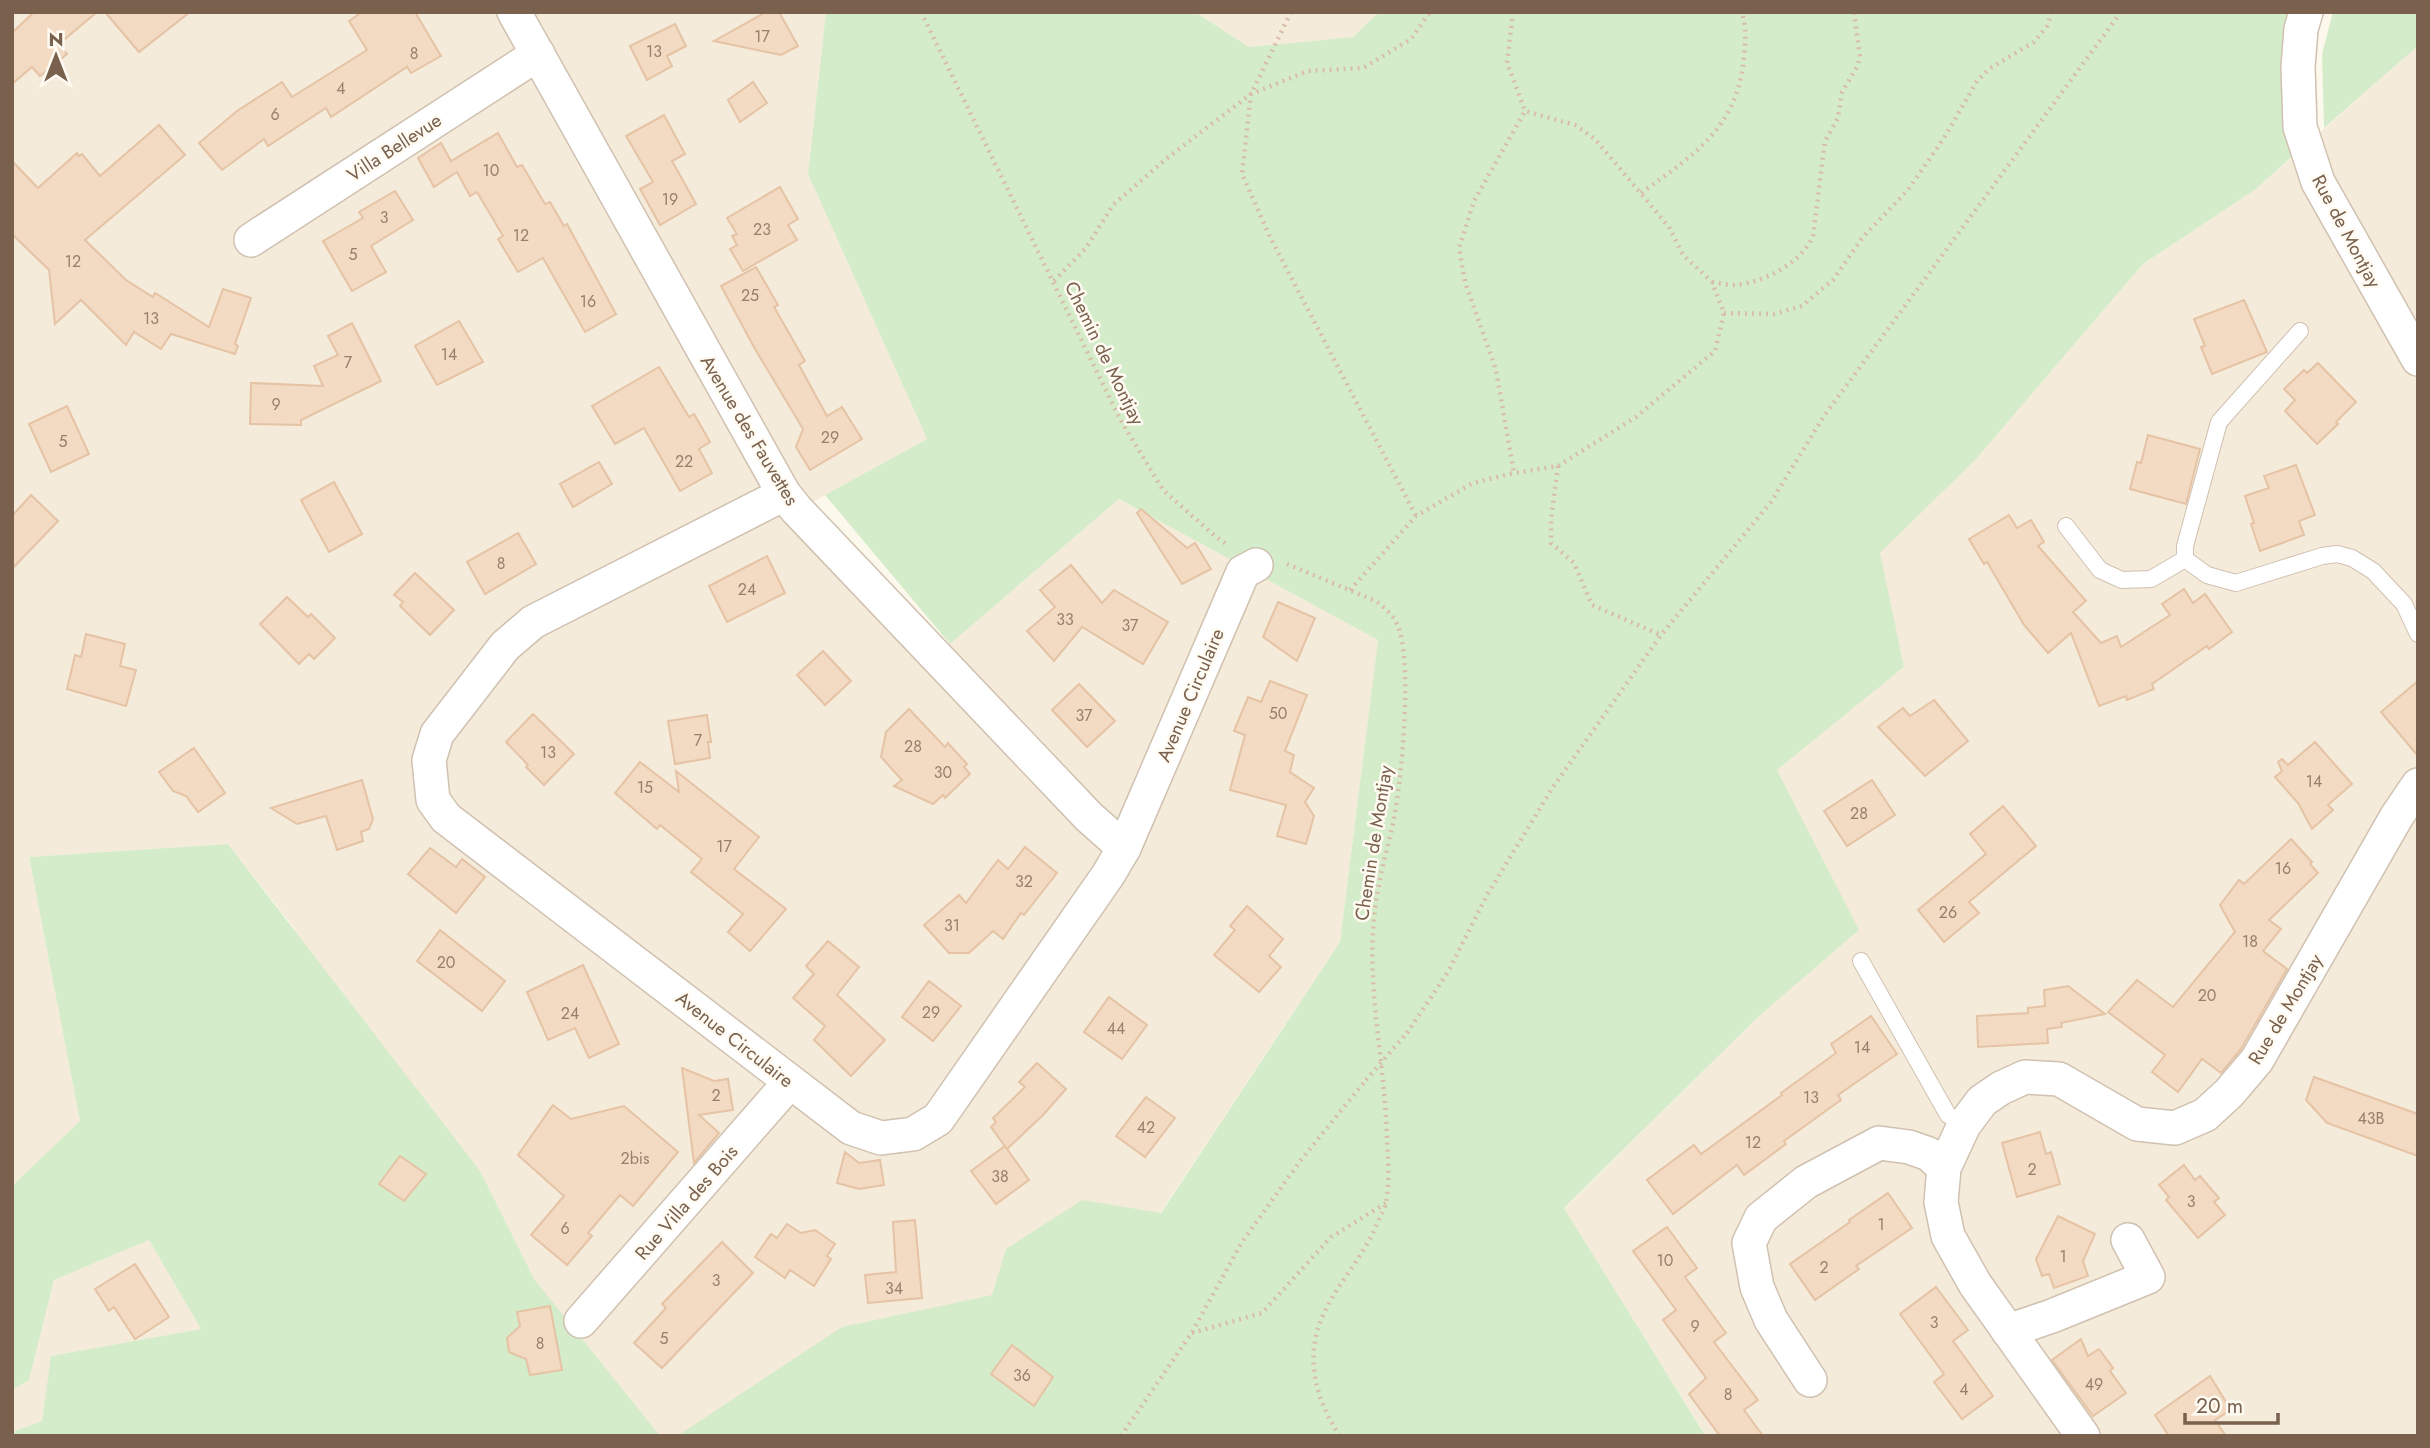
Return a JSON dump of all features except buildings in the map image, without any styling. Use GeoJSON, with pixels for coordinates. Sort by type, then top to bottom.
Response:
{"type":"FeatureCollection","features":[{"type":"Feature","properties":{"kind":"street","name":"Avenue des Fauvettes"},"geometry":{"type":"LineString","coordinates":[[514,12],[784,494],[1089,817],[1124,848]]}},
{"type":"Feature","properties":{"kind":"street","name":"Rue de Montjay"},"geometry":{"type":"LineString","coordinates":[[2306,12],[2301,29],[2298,67],[2300,127],[2318,182],[2418,359]]}},
{"type":"Feature","properties":{"kind":"street","name":"Villa Bellevue"},"geometry":{"type":"LineString","coordinates":[[251,240],[538,54]]}},
{"type":"Feature","properties":{"kind":"street","name":"Avenue Circulaire"},"geometry":{"type":"LineString","coordinates":[[784,494],[533,622],[505,646],[437,734],[429,760],[433,800],[446,818],[790,1082],[851,1128],[881,1138],[913,1134],[938,1119],[1108,875],[1124,848],[1243,572],[1256,565]]}},
{"type":"Feature","properties":{"kind":"street","name":"Rue de Montjay"},"geometry":{"type":"LineString","coordinates":[[2082,1436],[1975,1284],[1948,1236],[1941,1202],[1944,1168],[1964,1125],[1982,1101],[2025,1077],[2059,1079],[2137,1124],[2175,1128],[2205,1115],[2229,1093],[2257,1060],[2397,816],[2418,785]]}},
{"type":"Feature","properties":{"kind":"street","name":"Rue Villa des Bois"},"geometry":{"type":"LineString","coordinates":[[581,1321],[790,1082]]}},
{"type":"Feature","properties":{"kind":"street"},"geometry":{"type":"LineString","coordinates":[[1811,1380],[1771,1320],[1757,1287],[1749,1242],[1761,1218],[1806,1182],[1879,1143],[1909,1147],[1930,1154],[1944,1168]]}},
{"type":"Feature","properties":{"kind":"street"},"geometry":{"type":"LineString","coordinates":[[2008,1331],[2148,1277],[2128,1240]]}},
{"type":"Feature","properties":{"kind":"lane"},"geometry":{"type":"LineString","coordinates":[[2185,559],[2185,546],[2219,422],[2300,331]]}},
{"type":"Feature","properties":{"kind":"lane"},"geometry":{"type":"LineString","coordinates":[[2066,526],[2100,570],[2122,580],[2151,579],[2185,559]]}},
{"type":"Feature","properties":{"kind":"lane"},"geometry":{"type":"LineString","coordinates":[[2185,559],[2207,575],[2236,583],[2322,556],[2337,554],[2352,558],[2373,571],[2404,604],[2418,634]]}},
{"type":"Feature","properties":{"kind":"lane"},"geometry":{"type":"LineString","coordinates":[[1861,961],[1948,1115],[1964,1125]]}},
{"type":"Feature","properties":{"kind":"path","name":"Chemin de Montjay"},"geometry":{"type":"LineString","coordinates":[[921,12],[1120,419],[1163,489],[1215,536],[1256,565],[1275,562],[1293,565],[1376,601],[1388,610],[1398,624],[1405,673],[1395,811],[1376,897],[1372,942],[1373,979],[1386,1093],[1386,1203],[1370,1242],[1322,1313],[1312,1349],[1315,1381],[1327,1417],[1340,1436]]}},
{"type":"Feature","properties":{"kind":"path"},"geometry":{"type":"LineString","coordinates":[[1291,12],[1251,94],[1242,174],[1270,237],[1416,516]]}},
{"type":"Feature","properties":{"kind":"path"},"geometry":{"type":"LineString","coordinates":[[1054,281],[1086,248],[1113,205],[1166,159],[1251,94],[1308,71],[1363,68],[1411,39],[1430,12]]}},
{"type":"Feature","properties":{"kind":"path"},"geometry":{"type":"LineString","coordinates":[[1513,12],[1507,62],[1525,111],[1474,201],[1459,248],[1465,282],[1496,370],[1514,472]]}},
{"type":"Feature","properties":{"kind":"path"},"geometry":{"type":"LineString","coordinates":[[1641,193],[1712,138],[1726,119],[1739,92],[1744,68],[1746,29],[1742,12]]}},
{"type":"Feature","properties":{"kind":"path"},"geometry":{"type":"LineString","coordinates":[[1712,282],[1734,285],[1755,281],[1783,268],[1809,246],[1825,141],[1838,118],[1842,92],[1860,57],[1854,12]]}},
{"type":"Feature","properties":{"kind":"path"},"geometry":{"type":"LineString","coordinates":[[1724,313],[1774,314],[1802,306],[1833,280],[1863,237],[1908,190],[1944,138],[1977,81],[1989,69],[2034,43],[2048,26],[2052,12]]}},
{"type":"Feature","properties":{"kind":"path"},"geometry":{"type":"LineString","coordinates":[[1121,1436],[1191,1334],[1242,1242],[1301,1160],[1407,1033],[1448,972],[1487,895],[1553,787],[1661,635],[1763,512],[1824,416],[2121,12]]}},
{"type":"Feature","properties":{"kind":"path"},"geometry":{"type":"LineString","coordinates":[[1350,590],[1416,516],[1473,483],[1514,472],[1558,466],[1636,417],[1715,351],[1724,313],[1712,282],[1683,255],[1669,227],[1595,139],[1575,125],[1525,111]]}},
{"type":"Feature","properties":{"kind":"path"},"geometry":{"type":"LineString","coordinates":[[1558,466],[1551,519],[1551,543],[1574,563],[1592,606],[1661,635]]}},
{"type":"Feature","properties":{"kind":"path"},"geometry":{"type":"LineString","coordinates":[[1191,1334],[1262,1313],[1331,1237],[1386,1203]]}},
{"type":"Feature","properties":{"kind":"shaded area"},"geometry":{"type":"Polygon","coordinates":[[[12,12],[826,12],[808,174],[927,439],[798,510],[937,655],[1119,499],[1378,640],[1340,942],[1160,1213],[782,1436],[469,1436],[294,928],[228,844],[29,857],[80,1121],[12,1186],[12,12]]]}},
{"type":"Feature","properties":{"kind":"shaded area"},"geometry":{"type":"Polygon","coordinates":[[[1195,12],[1379,12],[1353,37],[1249,47],[1195,12]]]}},
{"type":"Feature","properties":{"kind":"shaded area"},"geometry":{"type":"Polygon","coordinates":[[[2418,46],[2418,1436],[1703,1436],[1705,1434],[1564,1209],[1758,1017],[1858,931],[1777,770],[1904,667],[1879,553],[1976,459],[2143,264],[2256,189],[2418,46]]]}},
{"type":"Feature","properties":{"kind":"shaded area"},"geometry":{"type":"Polygon","coordinates":[[[149,1240],[201,1329],[52,1356],[42,1421],[12,1432],[12,1390],[29,1379],[54,1280],[149,1240]]]}},
{"type":"Feature","properties":{"kind":"green space"},"geometry":{"type":"Polygon","coordinates":[[[826,12],[1195,12],[1249,47],[1353,37],[1379,12],[2292,12],[2297,152],[2256,189],[2143,264],[1976,459],[1880,553],[1904,667],[1777,770],[1859,930],[1758,1017],[1564,1208],[1705,1435],[677,1436],[842,1327],[992,1295],[1006,1249],[1082,1200],[1161,1213],[1340,942],[1378,640],[1119,499],[950,644],[825,495],[927,439],[808,174],[826,12]]]}},
{"type":"Feature","properties":{"kind":"green space"},"geometry":{"type":"Polygon","coordinates":[[[2333,12],[2418,12],[2418,46],[2324,128],[2322,54],[2333,12]]]}},
{"type":"Feature","properties":{"kind":"green space"},"geometry":{"type":"Polygon","coordinates":[[[228,844],[480,1171],[534,1279],[660,1436],[12,1436],[12,1432],[42,1421],[51,1356],[201,1329],[149,1240],[54,1280],[29,1380],[12,1390],[12,1186],[80,1121],[29,857],[228,844]]]}}]}
